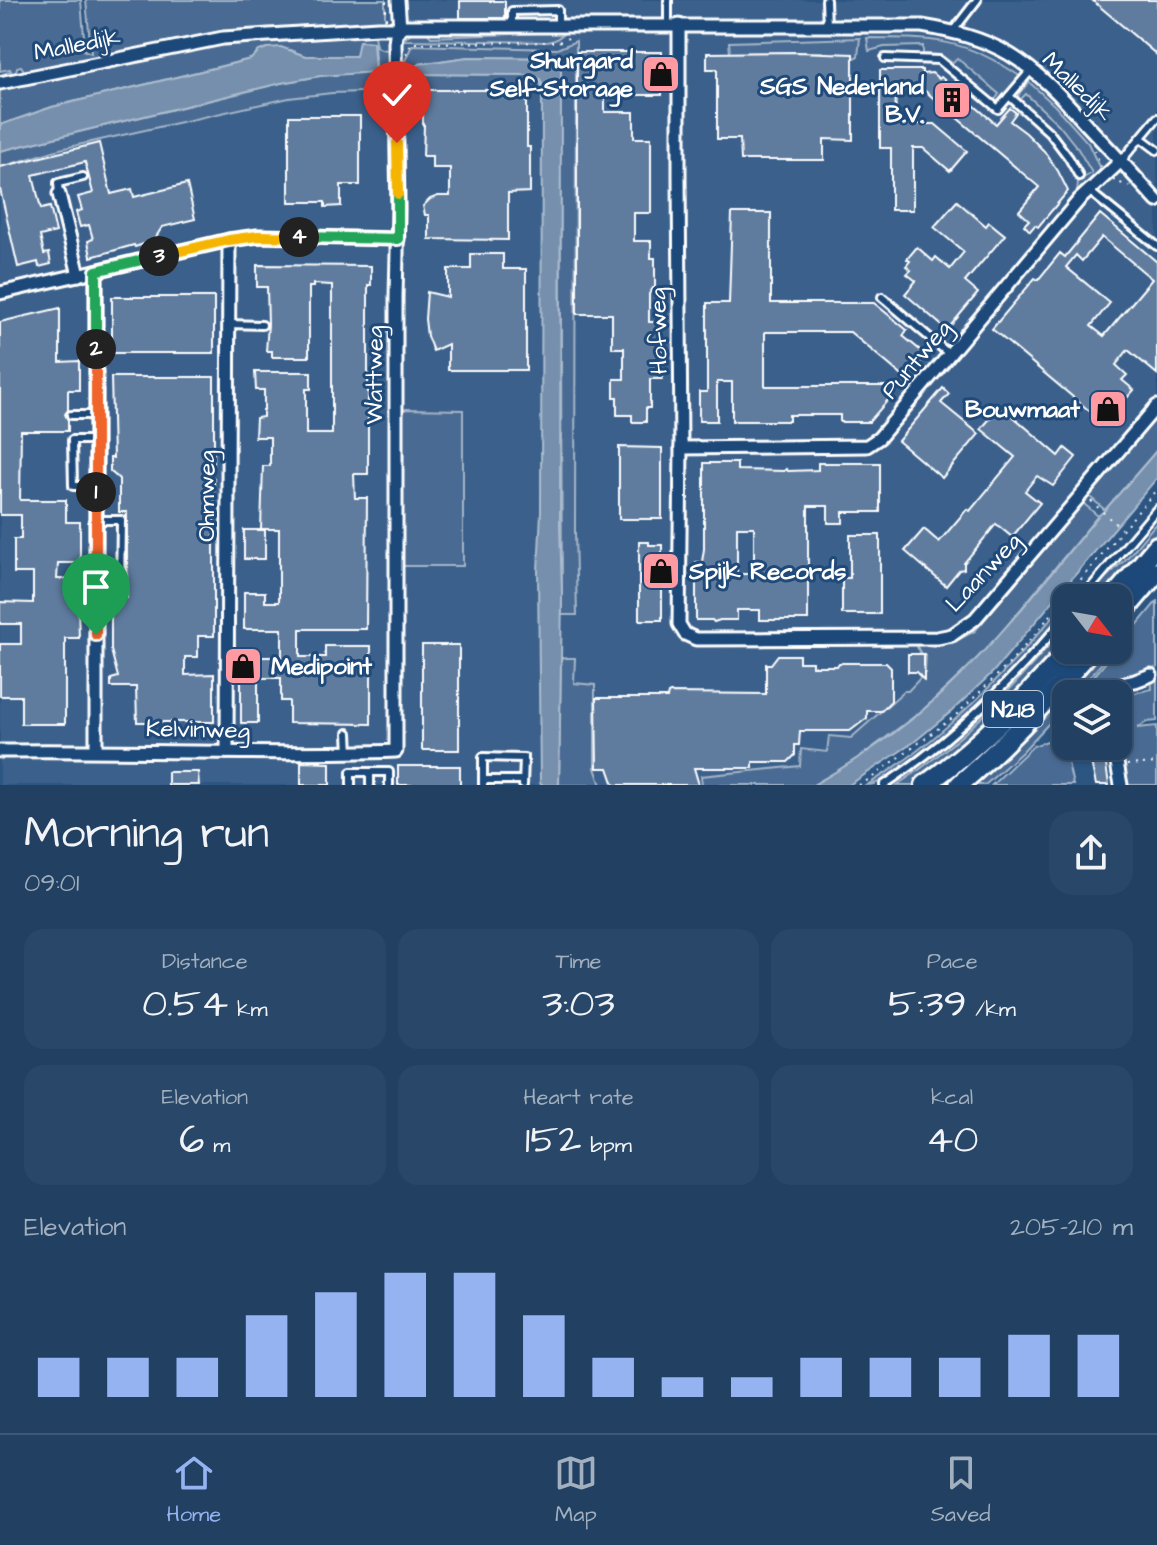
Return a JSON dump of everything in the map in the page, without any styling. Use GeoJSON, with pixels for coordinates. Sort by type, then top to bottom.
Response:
{"type":"FeatureCollection","features":[{"type":"Feature","properties":{"kind":"main road"},"geometry":{"type":"LineString","coordinates":[[1125,584],[1157,546]]}},
{"type":"Feature","properties":{"kind":"main road"},"geometry":{"type":"LineString","coordinates":[[1132,601],[1157,572]]}},
{"type":"Feature","properties":{"kind":"main road","name":"N218"},"geometry":{"type":"LineString","coordinates":[[925,785],[992,729],[1055,664]]}},
{"type":"Feature","properties":{"kind":"main road","name":"N218"},"geometry":{"type":"LineString","coordinates":[[959,785],[999,750],[1079,664]]}},
{"type":"Feature","properties":{"kind":"street","name":"Wattweg"},"geometry":{"type":"LineString","coordinates":[[396,751],[398,239],[395,43],[400,28],[398,0]]}},
{"type":"Feature","properties":{"kind":"street","name":"Hofweg"},"geometry":{"type":"LineString","coordinates":[[674,25],[679,176],[679,624],[685,634]]}},
{"type":"Feature","properties":{"kind":"street","name":"Malledijk"},"geometry":{"type":"LineString","coordinates":[[0,83],[223,38],[405,26],[922,26],[953,31],[1007,53],[1032,69],[1059,94],[1157,201]]}},
{"type":"Feature","properties":{"kind":"street","name":"Puntweg"},"geometry":{"type":"LineString","coordinates":[[681,448],[867,446],[879,438],[1079,200],[1121,161]]}},
{"type":"Feature","properties":{"kind":"street"},"geometry":{"type":"LineString","coordinates":[[59,194],[79,275]]}},
{"type":"Feature","properties":{"kind":"street"},"geometry":{"type":"LineString","coordinates":[[0,293],[258,236],[398,239]]}},
{"type":"Feature","properties":{"kind":"street","name":"Ohmweg"},"geometry":{"type":"LineString","coordinates":[[227,752],[229,240]]}},
{"type":"Feature","properties":{"kind":"street"},"geometry":{"type":"LineString","coordinates":[[96,271],[96,750]]}},
{"type":"Feature","properties":{"kind":"street","name":"Laanweg"},"geometry":{"type":"LineString","coordinates":[[685,634],[696,639],[937,638],[952,635],[975,619],[1157,406]]}},
{"type":"Feature","properties":{"kind":"street"},"geometry":{"type":"LineString","coordinates":[[1132,682],[1151,675]]}},
{"type":"Feature","properties":{"kind":"street","name":"Kelvinweg"},"geometry":{"type":"LineString","coordinates":[[0,751],[396,751]]}},
{"type":"Feature","properties":{"kind":"street"},"geometry":{"type":"LineString","coordinates":[[1117,760],[1121,785]]}},
{"type":"Feature","properties":{"kind":"lane"},"geometry":{"type":"LineString","coordinates":[[668,0],[674,25]]}},
{"type":"Feature","properties":{"kind":"lane"},"geometry":{"type":"LineString","coordinates":[[826,0],[827,26]]}},
{"type":"Feature","properties":{"kind":"lane"},"geometry":{"type":"LineString","coordinates":[[953,31],[977,0]]}},
{"type":"Feature","properties":{"kind":"lane"},"geometry":{"type":"LineString","coordinates":[[885,58],[939,60],[998,109],[1032,69]]}},
{"type":"Feature","properties":{"kind":"lane"},"geometry":{"type":"LineString","coordinates":[[1009,96],[1050,133],[1079,176]]}},
{"type":"Feature","properties":{"kind":"lane"},"geometry":{"type":"LineString","coordinates":[[1121,161],[1157,118]]}},
{"type":"Feature","properties":{"kind":"lane"},"geometry":{"type":"LineString","coordinates":[[1141,138],[1157,150]]}},
{"type":"Feature","properties":{"kind":"lane"},"geometry":{"type":"LineString","coordinates":[[59,194],[58,183],[83,177]]}},
{"type":"Feature","properties":{"kind":"lane"},"geometry":{"type":"LineString","coordinates":[[1089,191],[1157,246]]}},
{"type":"Feature","properties":{"kind":"lane"},"geometry":{"type":"LineString","coordinates":[[882,297],[949,354]]}},
{"type":"Feature","properties":{"kind":"lane"},"geometry":{"type":"LineString","coordinates":[[229,324],[262,325]]}},
{"type":"Feature","properties":{"kind":"lane"},"geometry":{"type":"LineString","coordinates":[[71,415],[96,415]]}},
{"type":"Feature","properties":{"kind":"lane"},"geometry":{"type":"LineString","coordinates":[[96,440],[72,440],[73,486],[96,486]]}},
{"type":"Feature","properties":{"kind":"lane"},"geometry":{"type":"LineString","coordinates":[[1094,584],[1157,509]]}},
{"type":"Feature","properties":{"kind":"lane"},"geometry":{"type":"LineString","coordinates":[[96,520],[121,520],[120,589]]}},
{"type":"Feature","properties":{"kind":"lane"},"geometry":{"type":"LineString","coordinates":[[884,785],[970,720],[1052,633]]}},
{"type":"Feature","properties":{"kind":"lane"},"geometry":{"type":"LineString","coordinates":[[348,733],[349,753]]}},
{"type":"Feature","properties":{"kind":"lane"},"geometry":{"type":"LineString","coordinates":[[483,757],[524,758],[523,783],[483,782],[483,757]]}},
{"type":"Feature","properties":{"kind":"lane"},"geometry":{"type":"LineString","coordinates":[[351,785],[351,772],[389,772],[389,785]]}},
{"type":"Feature","properties":{"kind":"lane"},"geometry":{"type":"LineString","coordinates":[[370,772],[370,785]]}},
{"type":"Feature","properties":{"kind":"path"},"geometry":{"type":"LineString","coordinates":[[386,0],[386,28]]}},
{"type":"Feature","properties":{"kind":"path"},"geometry":{"type":"LineString","coordinates":[[406,55],[411,43],[558,42],[575,35]]}},
{"type":"Feature","properties":{"kind":"path","name":"Malledijk"},"geometry":{"type":"LineString","coordinates":[[1095,150],[1101,168],[1108,175]]}},
{"type":"Feature","properties":{"kind":"path"},"geometry":{"type":"LineString","coordinates":[[1108,175],[1114,181],[1131,187]]}},
{"type":"Feature","properties":{"kind":"path"},"geometry":{"type":"LineString","coordinates":[[859,785],[955,716],[1012,661],[1157,489]]}},
{"type":"Feature","properties":{"kind":"path"},"geometry":{"type":"LineString","coordinates":[[1083,493],[1122,530]]}},
{"type":"Feature","properties":{"kind":"path"},"geometry":{"type":"LineString","coordinates":[[1118,766],[1157,763]]}},
{"type":"Feature","properties":{"kind":"shaded area"},"geometry":{"type":"Polygon","coordinates":[[[0,0],[81,0],[83,50],[91,53],[86,0],[385,0],[385,25],[267,31],[30,72],[25,72],[21,66],[17,67],[16,74],[0,81],[0,75],[11,71],[0,71],[0,0]]]}},
{"type":"Feature","properties":{"kind":"shaded area"},"geometry":{"type":"Polygon","coordinates":[[[368,0],[1157,0],[1157,463],[820,785],[0,785],[0,143],[368,60],[368,0]]]}},
{"type":"Feature","properties":{"kind":"shaded area"},"geometry":{"type":"Polygon","coordinates":[[[426,31],[431,37],[566,32],[547,42],[403,40],[412,32],[426,31]]]}},
{"type":"Feature","properties":{"kind":"shaded area"},"geometry":{"type":"Polygon","coordinates":[[[370,33],[376,46],[389,50],[390,91],[289,98],[60,149],[0,168],[0,151],[281,83],[376,71],[374,44],[359,41],[357,56],[305,56],[290,50],[259,51],[251,59],[52,107],[0,125],[0,88],[213,44],[370,33]]]}},
{"type":"Feature","properties":{"kind":"shaded area"},"geometry":{"type":"Polygon","coordinates":[[[860,38],[858,56],[850,60],[821,52],[730,53],[729,42],[860,38]]]}},
{"type":"Feature","properties":{"kind":"shaded area"},"geometry":{"type":"Polygon","coordinates":[[[867,38],[947,43],[982,54],[1021,77],[999,104],[995,100],[999,94],[957,58],[952,63],[941,55],[923,54],[923,46],[884,47],[869,51],[867,38]]]}},
{"type":"Feature","properties":{"kind":"shaded area"},"geometry":{"type":"Polygon","coordinates":[[[359,41],[373,42],[375,72],[320,76],[281,83],[0,151],[0,125],[52,107],[251,59],[267,48],[281,47],[305,56],[356,56],[359,41]]]}},
{"type":"Feature","properties":{"kind":"shaded area"},"geometry":{"type":"Polygon","coordinates":[[[576,41],[577,615],[562,615],[560,64],[555,58],[468,57],[419,64],[418,74],[532,75],[540,82],[541,93],[409,90],[408,109],[402,107],[401,70],[412,45],[557,49],[576,41]]]}},
{"type":"Feature","properties":{"kind":"shaded area"},"geometry":{"type":"Polygon","coordinates":[[[468,57],[555,58],[561,67],[562,595],[559,785],[541,785],[540,782],[538,571],[541,512],[542,84],[532,75],[418,74],[416,71],[419,64],[468,57]]]}},
{"type":"Feature","properties":{"kind":"shaded area"},"geometry":{"type":"Polygon","coordinates":[[[1029,82],[1088,143],[1101,171],[1077,194],[1078,181],[1092,173],[1059,125],[1026,94],[1020,100],[1018,98],[1029,82]]]}},
{"type":"Feature","properties":{"kind":"shaded area"},"geometry":{"type":"Polygon","coordinates":[[[406,409],[463,410],[463,566],[404,566],[402,563],[402,412],[406,409]]]}},
{"type":"Feature","properties":{"kind":"shaded area"},"geometry":{"type":"Polygon","coordinates":[[[1157,416],[1157,450],[1105,510],[1089,496],[1157,416]]]}},
{"type":"Feature","properties":{"kind":"shaded area"},"geometry":{"type":"Polygon","coordinates":[[[1157,450],[1157,478],[1067,584],[1052,584],[1052,602],[993,672],[914,742],[849,785],[813,785],[864,754],[928,706],[1005,628],[1157,450]]]}},
{"type":"Feature","properties":{"kind":"shaded area"},"geometry":{"type":"Polygon","coordinates":[[[1083,503],[1098,516],[1001,633],[923,710],[849,765],[813,785],[702,785],[701,776],[800,766],[801,749],[827,752],[829,736],[851,738],[925,673],[926,655],[921,654],[916,645],[952,643],[975,631],[1083,503]]]}},
{"type":"Feature","properties":{"kind":"shaded area"},"geometry":{"type":"Polygon","coordinates":[[[1157,522],[1157,539],[1120,584],[1100,584],[1127,558],[1157,522]]]}},
{"type":"Feature","properties":{"kind":"shaded area"},"geometry":{"type":"Polygon","coordinates":[[[1157,601],[1157,670],[1120,680],[1096,680],[1094,676],[1104,664],[1132,664],[1132,631],[1157,601]]]}},
{"type":"Feature","properties":{"kind":"shaded area"},"geometry":{"type":"Polygon","coordinates":[[[1052,618],[1052,626],[1048,631],[970,712],[891,774],[867,785],[949,725],[1022,653],[1052,618]]]}},
{"type":"Feature","properties":{"kind":"shaded area"},"geometry":{"type":"Polygon","coordinates":[[[1052,641],[1052,661],[1014,703],[916,785],[897,785],[967,731],[1052,641]]]}},
{"type":"Feature","properties":{"kind":"shaded area"},"geometry":{"type":"Polygon","coordinates":[[[561,658],[575,658],[574,683],[595,685],[595,768],[601,785],[559,785],[561,658]]]}},
{"type":"Feature","properties":{"kind":"shaded area"},"geometry":{"type":"Polygon","coordinates":[[[1086,664],[1101,664],[1087,680],[1070,680],[1086,664]]]}},
{"type":"Feature","properties":{"kind":"shaded area"},"geometry":{"type":"Polygon","coordinates":[[[1157,675],[1157,721],[1137,728],[1157,726],[1157,785],[1124,785],[1120,760],[1132,760],[1132,694],[1152,689],[1151,678],[1157,675]]]}},
{"type":"Feature","properties":{"kind":"shaded area"},"geometry":{"type":"Polygon","coordinates":[[[1052,699],[1052,720],[1022,752],[985,785],[969,785],[1052,699]]]}},
{"type":"Feature","properties":{"kind":"shaded area"},"geometry":{"type":"Polygon","coordinates":[[[1052,742],[1052,760],[1067,760],[1073,785],[992,785],[1033,746],[1052,742]]]}},
{"type":"Feature","properties":{"kind":"building"},"geometry":{"type":"Polygon","coordinates":[[[1092,0],[1157,0],[1157,55],[1092,0]]]}},
{"type":"Feature","properties":{"kind":"building"},"geometry":{"type":"Polygon","coordinates":[[[460,1],[505,1],[505,18],[460,18],[460,1]]]}},
{"type":"Feature","properties":{"kind":"building"},"geometry":{"type":"Polygon","coordinates":[[[577,52],[662,52],[662,95],[605,95],[605,112],[634,112],[634,138],[651,138],[651,213],[634,213],[634,241],[651,241],[651,258],[655,258],[655,288],[649,294],[649,322],[662,322],[662,379],[650,379],[650,408],[646,408],[646,422],[632,422],[632,415],[617,415],[614,379],[624,379],[624,348],[612,348],[612,314],[577,314],[577,52]]]}},
{"type":"Feature","properties":{"kind":"building"},"geometry":{"type":"Polygon","coordinates":[[[707,53],[853,54],[853,140],[824,139],[824,160],[741,160],[740,139],[717,139],[717,69],[707,69],[707,53]]]}},
{"type":"Feature","properties":{"kind":"building"},"geometry":{"type":"Polygon","coordinates":[[[880,70],[922,70],[922,74],[932,73],[939,79],[941,77],[996,124],[1010,108],[1016,113],[1010,121],[1044,151],[1068,191],[1038,227],[1035,225],[1030,231],[1024,225],[1029,220],[1019,211],[1039,187],[925,91],[896,91],[895,124],[935,124],[967,151],[950,171],[923,148],[913,148],[913,210],[891,210],[891,148],[880,148],[880,70]]]}},
{"type":"Feature","properties":{"kind":"building"},"geometry":{"type":"Polygon","coordinates":[[[423,90],[527,90],[530,192],[508,193],[508,240],[429,239],[429,215],[425,215],[423,206],[438,196],[450,196],[450,168],[432,168],[432,156],[423,156],[423,90]]]}},
{"type":"Feature","properties":{"kind":"building"},"geometry":{"type":"Polygon","coordinates":[[[289,116],[360,116],[360,185],[341,185],[341,206],[325,207],[325,202],[289,202],[289,116]]]}},
{"type":"Feature","properties":{"kind":"building"},"geometry":{"type":"Polygon","coordinates":[[[99,143],[111,194],[132,189],[134,197],[187,184],[195,219],[162,227],[147,247],[144,244],[134,245],[91,257],[88,241],[93,239],[89,225],[80,227],[76,212],[82,210],[78,197],[93,193],[85,162],[33,175],[41,209],[50,207],[56,232],[40,236],[44,254],[49,253],[51,264],[39,267],[38,262],[18,267],[0,189],[0,167],[99,143]]]}},
{"type":"Feature","properties":{"kind":"building"},"geometry":{"type":"Polygon","coordinates":[[[957,201],[986,226],[989,222],[1005,235],[965,282],[978,293],[947,330],[905,294],[916,281],[907,274],[911,270],[906,266],[910,261],[907,259],[917,247],[933,261],[936,257],[950,269],[964,252],[934,227],[957,201]]]}},
{"type":"Feature","properties":{"kind":"building"},"geometry":{"type":"Polygon","coordinates":[[[732,213],[771,213],[771,303],[874,303],[907,330],[903,336],[926,355],[906,379],[850,332],[765,332],[765,386],[894,386],[894,393],[869,422],[840,422],[840,415],[789,415],[789,421],[732,421],[732,382],[717,382],[717,421],[699,421],[699,392],[707,392],[707,303],[729,303],[732,213]]]}},
{"type":"Feature","properties":{"kind":"building"},"geometry":{"type":"Polygon","coordinates":[[[1100,214],[1157,262],[1157,374],[1128,350],[1116,365],[1127,375],[1122,380],[1134,390],[1105,427],[992,329],[1060,253],[1065,257],[1100,214]],[[1102,237],[1082,261],[1076,255],[1066,267],[1110,303],[1091,326],[1104,336],[1152,279],[1102,237]]]}},
{"type":"Feature","properties":{"kind":"building"},"geometry":{"type":"Polygon","coordinates":[[[471,254],[503,254],[503,269],[526,269],[526,370],[448,370],[448,344],[433,351],[425,319],[427,292],[448,297],[448,269],[471,269],[471,254]]]}},
{"type":"Feature","properties":{"kind":"building"},"geometry":{"type":"Polygon","coordinates":[[[257,265],[371,266],[371,285],[368,285],[368,474],[354,474],[355,498],[367,498],[366,629],[300,629],[300,657],[325,657],[325,646],[371,646],[371,724],[289,723],[289,701],[281,701],[281,678],[258,678],[258,723],[241,723],[241,654],[282,657],[282,629],[244,629],[244,592],[265,592],[265,602],[279,602],[279,529],[261,529],[263,466],[270,466],[270,437],[255,437],[256,418],[263,417],[264,390],[256,390],[255,372],[311,372],[311,389],[306,389],[306,434],[332,434],[332,285],[313,284],[309,287],[309,357],[272,357],[272,351],[266,351],[267,287],[257,287],[257,265]]]}},
{"type":"Feature","properties":{"kind":"building"},"geometry":{"type":"Polygon","coordinates":[[[112,297],[214,297],[214,353],[112,353],[112,297]]]}},
{"type":"Feature","properties":{"kind":"building"},"geometry":{"type":"Polygon","coordinates":[[[60,308],[60,362],[79,361],[79,390],[68,390],[68,410],[65,414],[68,431],[21,431],[20,500],[66,500],[66,522],[80,522],[80,563],[58,563],[57,579],[77,579],[79,638],[65,638],[65,724],[21,724],[21,696],[0,696],[0,644],[21,644],[21,624],[0,624],[0,602],[33,603],[33,573],[14,573],[14,539],[21,539],[21,515],[0,515],[0,322],[60,308]]]}},
{"type":"Feature","properties":{"kind":"building"},"geometry":{"type":"Polygon","coordinates":[[[111,377],[214,377],[214,464],[208,464],[208,478],[214,478],[214,636],[198,636],[198,657],[185,657],[185,675],[214,674],[214,722],[137,722],[136,687],[111,687],[111,679],[118,677],[111,650],[111,598],[127,598],[127,512],[119,512],[119,479],[110,471],[110,458],[113,458],[111,377]]]}},
{"type":"Feature","properties":{"kind":"building"},"geometry":{"type":"Polygon","coordinates":[[[943,388],[949,394],[941,403],[979,434],[942,478],[898,441],[943,388]]]}},
{"type":"Feature","properties":{"kind":"building"},"geometry":{"type":"Polygon","coordinates":[[[1001,406],[1059,456],[1065,448],[1076,457],[1053,486],[1037,476],[1025,491],[1040,503],[1012,537],[996,524],[964,563],[964,569],[959,570],[946,586],[905,551],[924,529],[939,542],[967,509],[970,511],[1015,457],[981,429],[1001,406]]]}},
{"type":"Feature","properties":{"kind":"building"},"geometry":{"type":"Polygon","coordinates":[[[619,447],[662,448],[662,519],[619,519],[619,447]]]}},
{"type":"Feature","properties":{"kind":"building"},"geometry":{"type":"Polygon","coordinates":[[[704,463],[737,463],[737,470],[788,471],[818,470],[818,463],[880,463],[880,512],[843,512],[843,523],[828,523],[828,506],[808,506],[808,620],[760,620],[760,610],[737,610],[737,620],[696,620],[696,562],[702,562],[704,463]],[[737,527],[737,574],[754,574],[754,527],[737,527]]]}},
{"type":"Feature","properties":{"kind":"building"},"geometry":{"type":"Polygon","coordinates":[[[244,530],[265,530],[265,559],[244,559],[244,530]]]}},
{"type":"Feature","properties":{"kind":"building"},"geometry":{"type":"Polygon","coordinates":[[[850,535],[880,535],[880,614],[842,614],[842,578],[850,578],[850,535]]]}},
{"type":"Feature","properties":{"kind":"building"},"geometry":{"type":"Polygon","coordinates":[[[639,542],[662,545],[662,620],[639,620],[639,542]]]}},
{"type":"Feature","properties":{"kind":"building"},"geometry":{"type":"Polygon","coordinates":[[[422,645],[459,645],[459,750],[422,750],[422,645]]]}},
{"type":"Feature","properties":{"kind":"building"},"geometry":{"type":"Polygon","coordinates":[[[908,654],[924,654],[924,680],[916,672],[908,672],[908,654]]]}},
{"type":"Feature","properties":{"kind":"building"},"geometry":{"type":"Polygon","coordinates":[[[778,655],[799,655],[799,662],[812,662],[812,666],[886,663],[891,668],[891,701],[881,711],[867,711],[867,718],[850,731],[800,731],[799,745],[795,745],[795,755],[788,762],[753,762],[753,768],[694,768],[699,785],[614,785],[608,768],[597,768],[596,698],[667,698],[670,693],[766,694],[766,664],[771,664],[778,655]]]}},
{"type":"Feature","properties":{"kind":"building"},"geometry":{"type":"Polygon","coordinates":[[[1105,760],[1109,785],[1096,785],[1091,762],[1105,760]]]}},
{"type":"Feature","properties":{"kind":"building"},"geometry":{"type":"Polygon","coordinates":[[[301,762],[330,763],[330,785],[301,785],[301,762]]]}},
{"type":"Feature","properties":{"kind":"building"},"geometry":{"type":"Polygon","coordinates":[[[398,766],[460,766],[460,785],[398,785],[398,766]]]}},
{"type":"Feature","properties":{"kind":"building"},"geometry":{"type":"Polygon","coordinates":[[[168,772],[198,772],[199,785],[168,785],[168,772]]]}},
{"type":"Feature","properties":{"kind":"waterway"},"geometry":{"type":"LineString","coordinates":[[1125,773],[1127,785]]}},
{"type":"Feature","properties":{"kind":"place","name":"Shurgard Self-Storage"},"geometry":{"type":"Point","coordinates":[661,74]}},
{"type":"Feature","properties":{"kind":"place","name":"SGS Nederland B.V."},"geometry":{"type":"Point","coordinates":[952,100]}},
{"type":"Feature","properties":{"kind":"place","name":"Bouwmaat"},"geometry":{"type":"Point","coordinates":[1108,409]}},
{"type":"Feature","properties":{"kind":"place","name":"Spijk Records"},"geometry":{"type":"Point","coordinates":[661,571]}},
{"type":"Feature","properties":{"kind":"place","name":"Medipoint"},"geometry":{"type":"Point","coordinates":[243,666]}},
{"type":"Feature","properties":{"kind":"route"},"geometry":{"type":"LineString","coordinates":[[96,635],[96,271],[258,236],[398,239],[397,143]]}}]}
